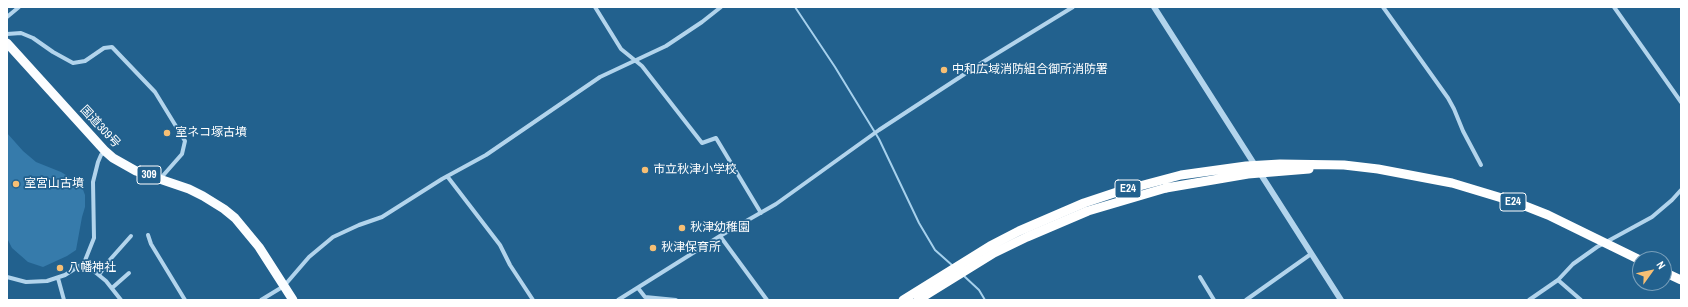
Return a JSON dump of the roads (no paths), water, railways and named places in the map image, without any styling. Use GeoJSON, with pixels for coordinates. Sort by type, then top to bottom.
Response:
{"type":"FeatureCollection","features":[{"type":"Feature","properties":{"kind":"highway","name":"国道309号"},"geometry":{"type":"LineString","coordinates":[[7,43],[105,151],[122,164],[189,189],[224,209],[251,237],[293,300]]}},
{"type":"Feature","properties":{"kind":"highway","name":"E24"},"geometry":{"type":"LineString","coordinates":[[903,300],[960,263],[1019,231],[1084,203],[1117,192],[1181,175],[1246,166],[1314,163],[1378,168],[1452,183],[1515,202],[1582,231],[1632,256]]}},
{"type":"Feature","properties":{"kind":"highway","name":"E24"},"geometry":{"type":"LineString","coordinates":[[918,300],[994,253],[1059,223],[1107,205],[1166,188],[1248,174],[1313,168],[1378,168]]}},
{"type":"Feature","properties":{"kind":"highway"},"geometry":{"type":"LineString","coordinates":[[924,300],[971,267]]}},
{"type":"Feature","properties":{"kind":"street"},"geometry":{"type":"LineString","coordinates":[[7,17],[19,7]]}},
{"type":"Feature","properties":{"kind":"street"},"geometry":{"type":"LineString","coordinates":[[595,7],[621,49],[642,66],[702,142],[716,138],[761,213]]}},
{"type":"Feature","properties":{"kind":"street"},"geometry":{"type":"LineString","coordinates":[[261,300],[284,286],[309,257],[333,238],[359,225],[382,217],[447,176],[486,155],[600,77],[666,46],[702,22],[721,7]]}},
{"type":"Feature","properties":{"kind":"street"},"geometry":{"type":"LineString","coordinates":[[618,300],[720,236],[761,213],[816,176],[878,130],[983,62],[1073,7]]}},
{"type":"Feature","properties":{"kind":"street"},"geometry":{"type":"LineString","coordinates":[[1154,7],[1341,300]]}},
{"type":"Feature","properties":{"kind":"street"},"geometry":{"type":"LineString","coordinates":[[1383,7],[1448,98],[1481,165]]}},
{"type":"Feature","properties":{"kind":"street"},"geometry":{"type":"LineString","coordinates":[[1614,7],[1681,102]]}},
{"type":"Feature","properties":{"kind":"street"},"geometry":{"type":"LineString","coordinates":[[7,34],[21,33],[33,38],[52,52],[73,63],[85,61],[104,48],[112,47],[155,92],[184,141],[182,154],[160,179]]}},
{"type":"Feature","properties":{"kind":"street"},"geometry":{"type":"LineString","coordinates":[[7,277],[14,280],[36,282],[58,278],[84,263],[94,238],[93,182],[98,162],[101,155],[105,151]]}},
{"type":"Feature","properties":{"kind":"street"},"geometry":{"type":"LineString","coordinates":[[447,176],[500,245],[510,266],[533,300]]}},
{"type":"Feature","properties":{"kind":"street"},"geometry":{"type":"LineString","coordinates":[[1529,300],[1558,280],[1573,264],[1597,247],[1652,217],[1681,190]]}},
{"type":"Feature","properties":{"kind":"street"},"geometry":{"type":"LineString","coordinates":[[99,275],[113,255],[131,236]]}},
{"type":"Feature","properties":{"kind":"street"},"geometry":{"type":"LineString","coordinates":[[148,236],[153,249],[185,300]]}},
{"type":"Feature","properties":{"kind":"street"},"geometry":{"type":"LineString","coordinates":[[720,236],[767,300]]}},
{"type":"Feature","properties":{"kind":"street"},"geometry":{"type":"LineString","coordinates":[[1246,300],[1311,254]]}},
{"type":"Feature","properties":{"kind":"street"},"geometry":{"type":"LineString","coordinates":[[84,263],[99,275],[121,300]]}},
{"type":"Feature","properties":{"kind":"street"},"geometry":{"type":"LineString","coordinates":[[112,288],[129,274]]}},
{"type":"Feature","properties":{"kind":"street"},"geometry":{"type":"LineString","coordinates":[[1200,277],[1214,300]]}},
{"type":"Feature","properties":{"kind":"street"},"geometry":{"type":"LineString","coordinates":[[58,278],[64,300]]}},
{"type":"Feature","properties":{"kind":"street"},"geometry":{"type":"LineString","coordinates":[[1558,280],[1581,300]]}},
{"type":"Feature","properties":{"kind":"street"},"geometry":{"type":"LineString","coordinates":[[638,288],[646,297],[676,300]]}},
{"type":"Feature","properties":{"kind":"waterway"},"geometry":{"type":"LineString","coordinates":[[795,7],[835,67],[879,139],[919,223],[935,250],[953,266]]}},
{"type":"Feature","properties":{"kind":"waterway"},"geometry":{"type":"LineString","coordinates":[[964,276],[979,290],[985,300]]}},
{"type":"Feature","properties":{"kind":"place","name":"中和広域消防組合御所消防署"},"geometry":{"type":"Point","coordinates":[944,70]}},
{"type":"Feature","properties":{"kind":"place","name":"室ネコ塚古墳"},"geometry":{"type":"Point","coordinates":[167,133]}},
{"type":"Feature","properties":{"kind":"place","name":"市立秋津小学校"},"geometry":{"type":"Point","coordinates":[645,170]}},
{"type":"Feature","properties":{"kind":"place","name":"室宮山古墳"},"geometry":{"type":"Point","coordinates":[16,184]}},
{"type":"Feature","properties":{"kind":"place","name":"秋津幼稚園"},"geometry":{"type":"Point","coordinates":[682,228]}},
{"type":"Feature","properties":{"kind":"place","name":"秋津保育所"},"geometry":{"type":"Point","coordinates":[653,248]}},
{"type":"Feature","properties":{"kind":"place","name":"八幡神社"},"geometry":{"type":"Point","coordinates":[60,268]}}]}
